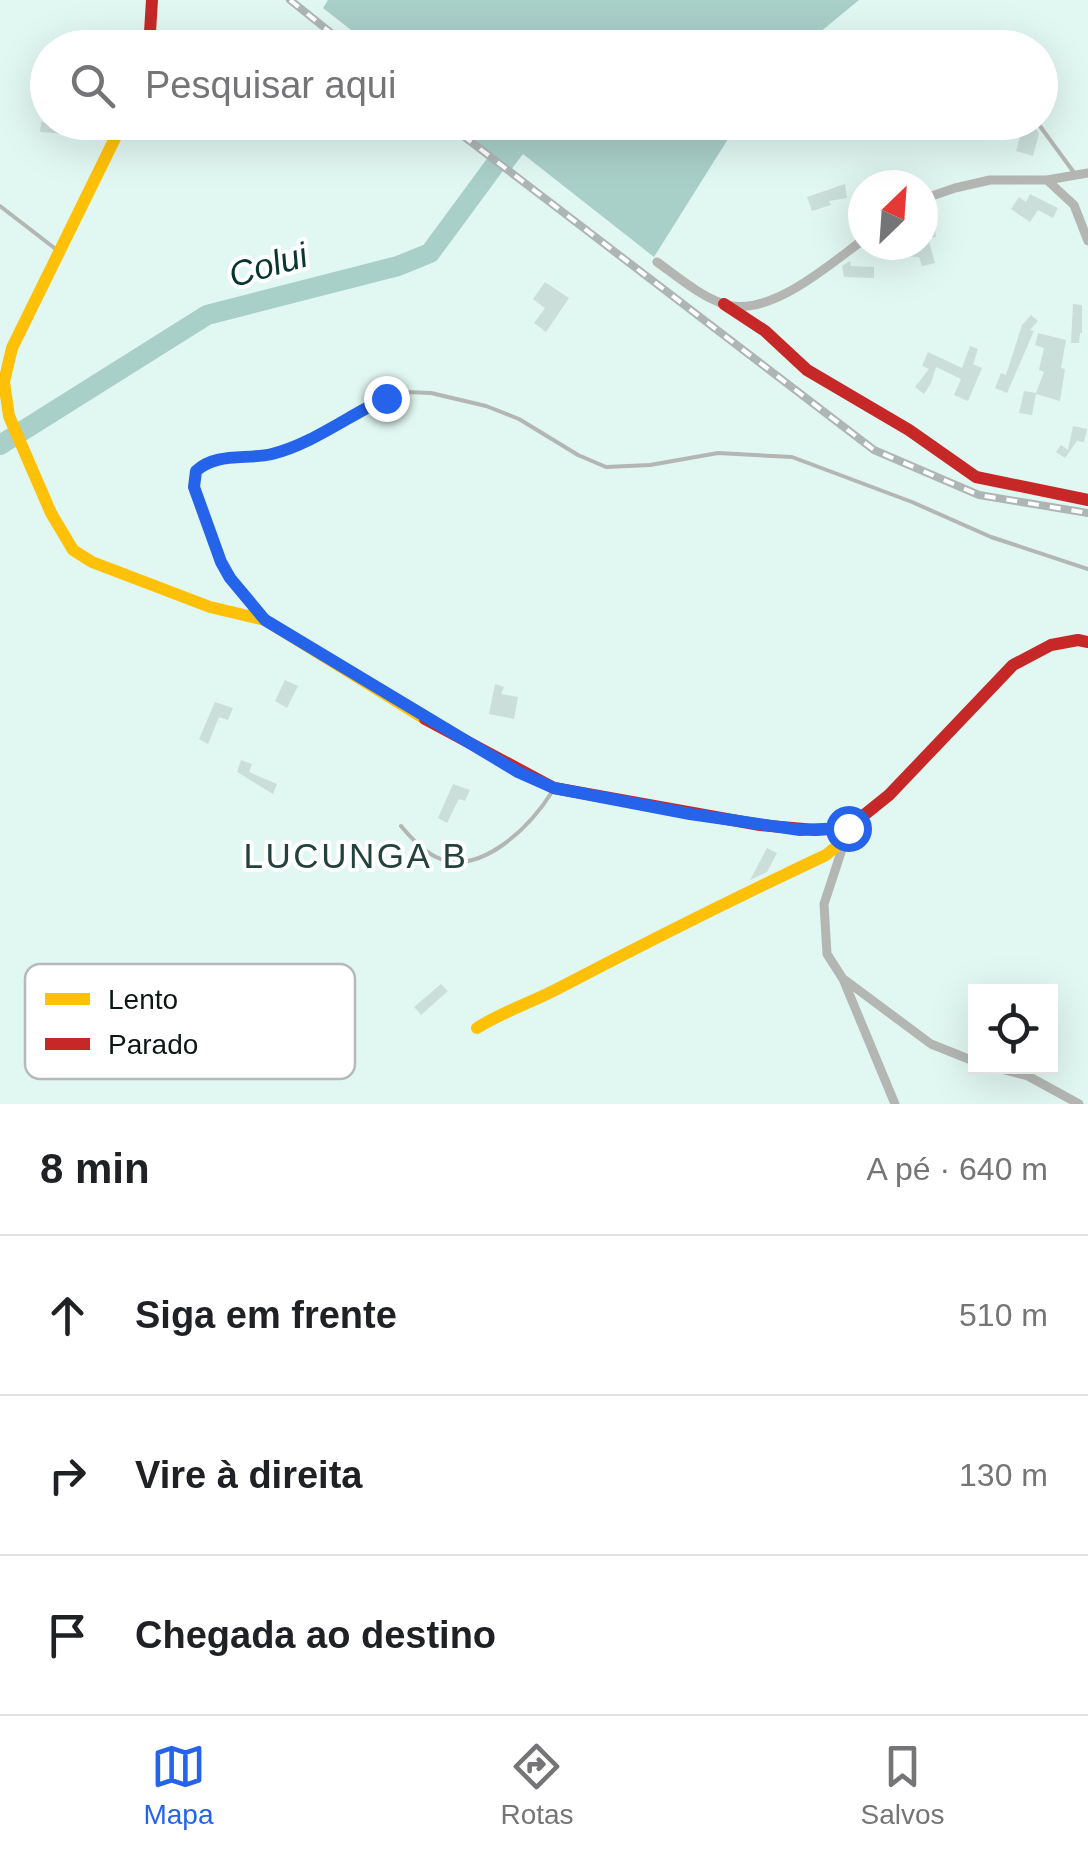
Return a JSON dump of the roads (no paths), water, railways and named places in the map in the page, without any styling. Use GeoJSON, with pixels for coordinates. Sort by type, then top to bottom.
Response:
{"type":"FeatureCollection","features":[{"type":"Feature","properties":{"kind":"street"},"geometry":{"type":"LineString","coordinates":[[150,30],[152,0]]}},
{"type":"Feature","properties":{"kind":"street"},"geometry":{"type":"LineString","coordinates":[[114,140],[12,348],[2,380],[9,416],[36,482],[73,550],[92,562],[210,607],[265,620],[454,736],[554,788],[760,825],[814,830],[848,828]]}},
{"type":"Feature","properties":{"kind":"street"},"geometry":{"type":"LineString","coordinates":[[938,195],[990,180],[1047,180],[1088,172]]}},
{"type":"Feature","properties":{"kind":"street"},"geometry":{"type":"LineString","coordinates":[[1047,180],[1074,205],[1088,241]]}},
{"type":"Feature","properties":{"kind":"street"},"geometry":{"type":"LineString","coordinates":[[724,304],[752,306],[796,288],[848,251]]}},
{"type":"Feature","properties":{"kind":"street"},"geometry":{"type":"LineString","coordinates":[[658,262],[686,284],[765,331],[806,370],[908,430],[976,477],[1088,500]]}},
{"type":"Feature","properties":{"kind":"street"},"geometry":{"type":"LineString","coordinates":[[477,1028],[502,1012],[552,992],[699,915],[826,855],[848,828],[889,795],[1012,665],[1051,645],[1085,637]]}},
{"type":"Feature","properties":{"kind":"street"},"geometry":{"type":"LineString","coordinates":[[848,828],[824,904],[827,954],[842,979],[896,1104]]}},
{"type":"Feature","properties":{"kind":"street"},"geometry":{"type":"LineString","coordinates":[[842,979],[931,1044],[968,1059]]}},
{"type":"Feature","properties":{"kind":"street"},"geometry":{"type":"LineString","coordinates":[[1020,1074],[1079,1104]]}},
{"type":"Feature","properties":{"kind":"lane"},"geometry":{"type":"LineString","coordinates":[[1050,140],[1076,174]]}},
{"type":"Feature","properties":{"kind":"lane"},"geometry":{"type":"LineString","coordinates":[[0,206],[36,230],[60,253]]}},
{"type":"Feature","properties":{"kind":"lane"},"geometry":{"type":"LineString","coordinates":[[265,620],[221,562],[194,487],[196,471],[212,460],[259,457],[304,443],[369,406],[405,392],[431,393],[486,406],[519,419],[578,456],[606,467],[718,453],[792,457],[912,502],[991,537],[1088,569]]}},
{"type":"Feature","properties":{"kind":"lane"},"geometry":{"type":"LineString","coordinates":[[401,826],[434,856],[452,861],[473,859],[511,839],[554,788]]}},
{"type":"Feature","properties":{"kind":"water"},"geometry":{"type":"Polygon","coordinates":[[[328,0],[859,0],[823,30],[351,30],[323,8],[328,0]]]}},
{"type":"Feature","properties":{"kind":"water"},"geometry":{"type":"Polygon","coordinates":[[[468,140],[727,140],[654,257],[523,154],[510,171],[468,140]]]}},
{"type":"Feature","properties":{"kind":"waterway","name":"Colui"},"geometry":{"type":"LineString","coordinates":[[0,445],[207,315],[398,266],[430,253],[497,162],[509,140]]}},
{"type":"Feature","properties":{"kind":"railway"},"geometry":{"type":"LineString","coordinates":[[290,0],[328,30]]}},
{"type":"Feature","properties":{"kind":"railway"},"geometry":{"type":"LineString","coordinates":[[469,140],[874,450],[979,495],[1088,513]]}},
{"type":"Feature","properties":{"kind":"district","name":"LUCUNGA B"},"geometry":{"type":"Point","coordinates":[356,856]}}]}
